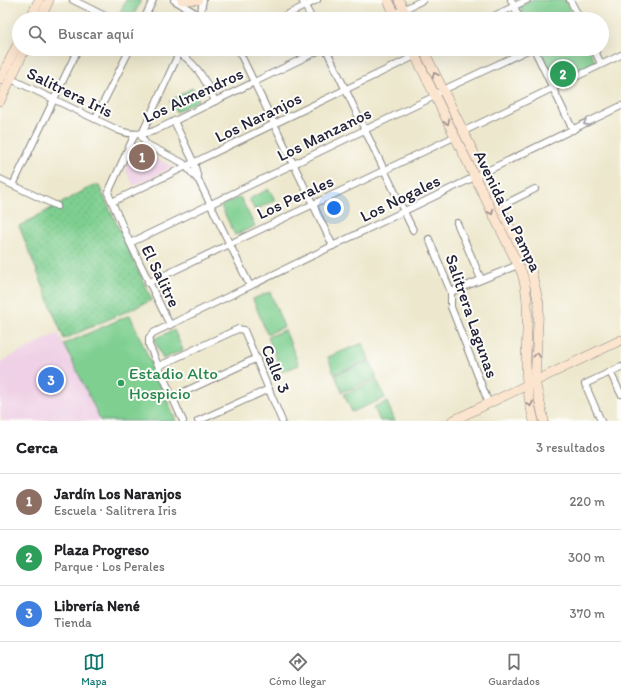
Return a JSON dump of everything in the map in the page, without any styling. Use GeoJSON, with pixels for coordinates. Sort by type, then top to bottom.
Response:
{"type":"FeatureCollection","features":[{"type":"Feature","properties":{"kind":"street"},"geometry":{"type":"LineString","coordinates":[[33,12],[39,0]]}},
{"type":"Feature","properties":{"kind":"street"},"geometry":{"type":"LineString","coordinates":[[43,12],[49,0]]}},
{"type":"Feature","properties":{"kind":"street"},"geometry":{"type":"LineString","coordinates":[[73,0],[96,12]]}},
{"type":"Feature","properties":{"kind":"street"},"geometry":{"type":"LineString","coordinates":[[148,12],[154,0]]}},
{"type":"Feature","properties":{"kind":"street"},"geometry":{"type":"LineString","coordinates":[[174,0],[194,12]]}},
{"type":"Feature","properties":{"kind":"street"},"geometry":{"type":"LineString","coordinates":[[182,0],[198,0]]}},
{"type":"Feature","properties":{"kind":"street"},"geometry":{"type":"LineString","coordinates":[[202,12],[203,0]]}},
{"type":"Feature","properties":{"kind":"street"},"geometry":{"type":"LineString","coordinates":[[289,12],[304,3],[317,0]]}},
{"type":"Feature","properties":{"kind":"street"},"geometry":{"type":"LineString","coordinates":[[388,0],[394,12]]}},
{"type":"Feature","properties":{"kind":"street"},"geometry":{"type":"LineString","coordinates":[[399,0],[405,12]]}},
{"type":"Feature","properties":{"kind":"street"},"geometry":{"type":"LineString","coordinates":[[401,12],[423,0]]}},
{"type":"Feature","properties":{"kind":"street"},"geometry":{"type":"LineString","coordinates":[[511,0],[517,12]]}},
{"type":"Feature","properties":{"kind":"street"},"geometry":{"type":"LineString","coordinates":[[502,12],[527,0]]}},
{"type":"Feature","properties":{"kind":"street"},"geometry":{"type":"LineString","coordinates":[[570,0],[576,12]]}},
{"type":"Feature","properties":{"kind":"street"},"geometry":{"type":"LineString","coordinates":[[304,3],[308,12]]}},
{"type":"Feature","properties":{"kind":"street"},"geometry":{"type":"LineString","coordinates":[[462,132],[621,55]]}},
{"type":"Feature","properties":{"kind":"street"},"geometry":{"type":"LineString","coordinates":[[0,101],[3,77],[12,56]]}},
{"type":"Feature","properties":{"kind":"street"},"geometry":{"type":"LineString","coordinates":[[3,77],[20,56]]}},
{"type":"Feature","properties":{"kind":"street"},"geometry":{"type":"LineString","coordinates":[[13,185],[75,56]]}},
{"type":"Feature","properties":{"kind":"street"},"geometry":{"type":"LineString","coordinates":[[95,119],[126,56]]}},
{"type":"Feature","properties":{"kind":"street","name":"El Salitre"},"geometry":{"type":"LineString","coordinates":[[178,56],[108,190],[148,283],[170,325],[153,333],[149,340],[183,421]]}},
{"type":"Feature","properties":{"kind":"street"},"geometry":{"type":"LineString","coordinates":[[184,56],[201,73],[215,101]]}},
{"type":"Feature","properties":{"kind":"street"},"geometry":{"type":"LineString","coordinates":[[242,56],[333,246]]}},
{"type":"Feature","properties":{"kind":"street","name":"Los Almendros"},"geometry":{"type":"LineString","coordinates":[[118,130],[138,134],[154,131],[308,56]]}},
{"type":"Feature","properties":{"kind":"street"},"geometry":{"type":"LineString","coordinates":[[329,56],[413,230]]}},
{"type":"Feature","properties":{"kind":"street","name":"Los Naranjos"},"geometry":{"type":"LineString","coordinates":[[112,202],[346,90],[408,56]]}},
{"type":"Feature","properties":{"kind":"street","name":"Avenida La Pampa"},"geometry":{"type":"LineString","coordinates":[[414,56],[518,265],[526,286],[528,302],[527,386],[534,421]]}},
{"type":"Feature","properties":{"kind":"street","name":"Avenida La Pampa"},"geometry":{"type":"LineString","coordinates":[[427,56],[462,132],[531,270],[536,287],[538,324],[535,381],[544,421]]}},
{"type":"Feature","properties":{"kind":"street","name":"Los Manzanos"},"geometry":{"type":"LineString","coordinates":[[130,243],[434,97],[443,90],[515,56]]}},
{"type":"Feature","properties":{"kind":"street"},"geometry":{"type":"LineString","coordinates":[[537,56],[572,130]]}},
{"type":"Feature","properties":{"kind":"street"},"geometry":{"type":"LineString","coordinates":[[597,56],[601,64]]}},
{"type":"Feature","properties":{"kind":"street","name":"Salitrera Iris"},"geometry":{"type":"LineString","coordinates":[[3,77],[118,130]]}},
{"type":"Feature","properties":{"kind":"street","name":"Los Nogales"},"geometry":{"type":"LineString","coordinates":[[170,325],[621,106]]}},
{"type":"Feature","properties":{"kind":"street"},"geometry":{"type":"LineString","coordinates":[[174,121],[194,163],[199,181],[250,286]]}},
{"type":"Feature","properties":{"kind":"street"},"geometry":{"type":"LineString","coordinates":[[138,134],[146,144],[175,158],[187,167],[199,181]]}},
{"type":"Feature","properties":{"kind":"street","name":"Los Perales"},"geometry":{"type":"LineString","coordinates":[[148,283],[454,137]]}},
{"type":"Feature","properties":{"kind":"street"},"geometry":{"type":"LineString","coordinates":[[0,179],[57,206]]}},
{"type":"Feature","properties":{"kind":"street"},"geometry":{"type":"LineString","coordinates":[[500,207],[535,189]]}},
{"type":"Feature","properties":{"kind":"street"},"geometry":{"type":"LineString","coordinates":[[457,223],[481,279]]}},
{"type":"Feature","properties":{"kind":"street","name":"Salitrera Lagunas"},"geometry":{"type":"LineString","coordinates":[[429,239],[451,292],[451,307],[489,404]]}},
{"type":"Feature","properties":{"kind":"street"},"geometry":{"type":"LineString","coordinates":[[451,292],[518,265]]}},
{"type":"Feature","properties":{"kind":"street","name":"Calle 3"},"geometry":{"type":"LineString","coordinates":[[159,366],[238,329],[243,329],[246,332],[257,358],[279,420]]}},
{"type":"Feature","properties":{"kind":"street"},"geometry":{"type":"LineString","coordinates":[[452,421],[621,340]]}},
{"type":"Feature","properties":{"kind":"street"},"geometry":{"type":"LineString","coordinates":[[172,397],[257,358]]}},
{"type":"Feature","properties":{"kind":"street"},"geometry":{"type":"LineString","coordinates":[[601,421],[585,386],[621,367]]}},
{"type":"Feature","properties":{"kind":"street"},"geometry":{"type":"LineString","coordinates":[[610,372],[621,394]]}},
{"type":"Feature","properties":{"kind":"street"},"geometry":{"type":"LineString","coordinates":[[198,421],[269,389]]}},
{"type":"Feature","properties":{"kind":"shaded area"},"geometry":{"type":"Polygon","coordinates":[[[135,147],[173,167],[134,186],[125,169],[135,147]]]}},
{"type":"Feature","properties":{"kind":"shaded area"},"geometry":{"type":"Polygon","coordinates":[[[58,333],[101,421],[2,421],[0,413],[0,362],[58,333]]]}},
{"type":"Feature","properties":{"kind":"green space"},"geometry":{"type":"Polygon","coordinates":[[[126,0],[141,0],[135,12],[120,12],[126,0]]]}},
{"type":"Feature","properties":{"kind":"green space"},"geometry":{"type":"Polygon","coordinates":[[[531,0],[566,0],[572,12],[522,12],[519,5],[531,0]]]}},
{"type":"Feature","properties":{"kind":"green space"},"geometry":{"type":"Polygon","coordinates":[[[542,56],[592,56],[596,64],[554,84],[542,56]]]}},
{"type":"Feature","properties":{"kind":"green space"},"geometry":{"type":"Polygon","coordinates":[[[192,88],[199,100],[176,112],[170,101],[192,88]]]}},
{"type":"Feature","properties":{"kind":"green space"},"geometry":{"type":"Polygon","coordinates":[[[94,185],[99,186],[152,300],[64,339],[19,226],[94,185]]]}},
{"type":"Feature","properties":{"kind":"green space"},"geometry":{"type":"Polygon","coordinates":[[[269,189],[275,200],[255,210],[249,199],[269,189]]]}},
{"type":"Feature","properties":{"kind":"green space"},"geometry":{"type":"Polygon","coordinates":[[[240,197],[255,226],[235,235],[221,206],[240,197]]]}},
{"type":"Feature","properties":{"kind":"green space"},"geometry":{"type":"Polygon","coordinates":[[[270,292],[284,327],[267,334],[253,299],[270,292]]]}},
{"type":"Feature","properties":{"kind":"green space","name":"Estadio Alto Hospicio"},"geometry":{"type":"Polygon","coordinates":[[[130,315],[176,421],[101,421],[64,344],[130,315]]]}},
{"type":"Feature","properties":{"kind":"green space"},"geometry":{"type":"Polygon","coordinates":[[[174,330],[183,350],[163,359],[154,339],[174,330]]]}},
{"type":"Feature","properties":{"kind":"green space"},"geometry":{"type":"Polygon","coordinates":[[[285,330],[299,365],[282,372],[268,337],[285,330]]]}},
{"type":"Feature","properties":{"kind":"green space"},"geometry":{"type":"Polygon","coordinates":[[[363,343],[369,360],[334,374],[328,357],[363,343]]]}},
{"type":"Feature","properties":{"kind":"green space"},"geometry":{"type":"Polygon","coordinates":[[[370,361],[377,378],[342,392],[335,375],[370,361]]]}},
{"type":"Feature","properties":{"kind":"green space"},"geometry":{"type":"Polygon","coordinates":[[[377,380],[385,398],[352,412],[344,394],[377,380]]]}},
{"type":"Feature","properties":{"kind":"green space"},"geometry":{"type":"Polygon","coordinates":[[[387,402],[395,421],[380,421],[374,407],[387,402]]]}},
{"type":"Feature","properties":{"kind":"place","name":"Plaza Progreso"},"geometry":{"type":"Point","coordinates":[563,74]}},
{"type":"Feature","properties":{"kind":"place","name":"Jardín Los Naranjos"},"geometry":{"type":"Point","coordinates":[142,157]}},
{"type":"Feature","properties":{"kind":"place","name":"Librería Nené"},"geometry":{"type":"Point","coordinates":[51,380]}},
{"type":"Feature","properties":{"kind":"place","name":"Estadio Alto Hospicio"},"geometry":{"type":"Point","coordinates":[121,383]}}]}
